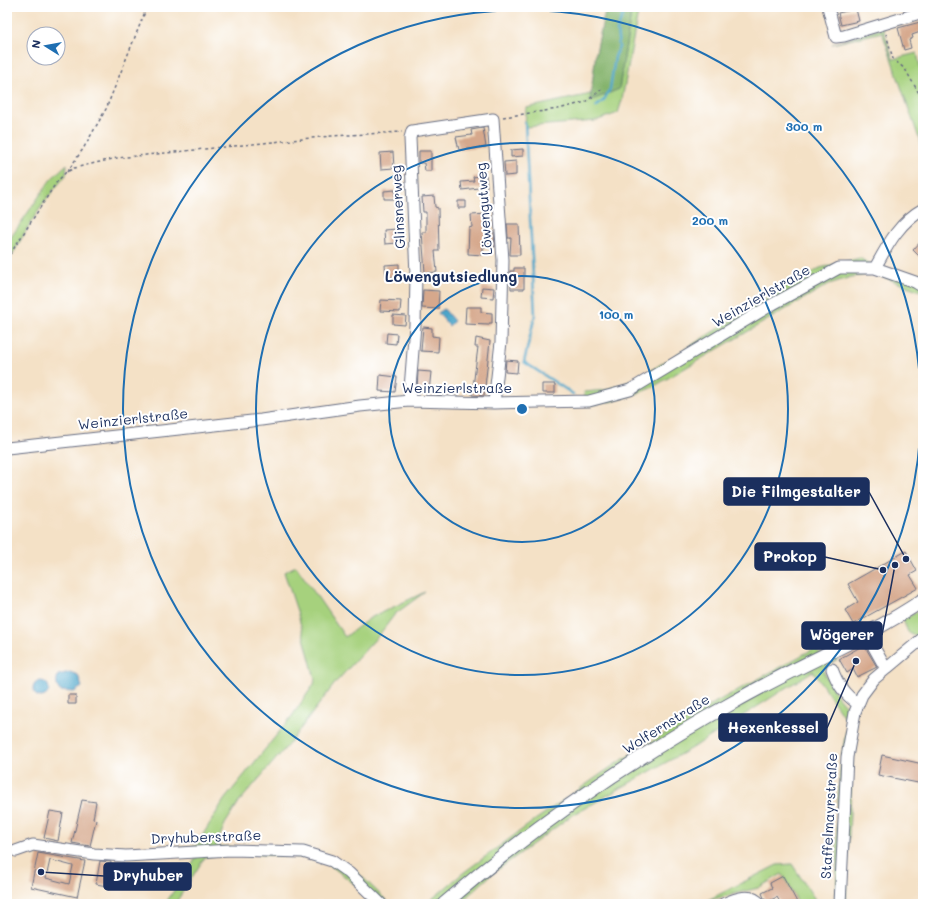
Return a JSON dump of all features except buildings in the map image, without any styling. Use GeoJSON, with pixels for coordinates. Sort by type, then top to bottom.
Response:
{"type":"FeatureCollection","features":[{"type":"Feature","properties":{"kind":"main road","name":"Wolfernstraße"},"geometry":{"type":"LineString","coordinates":[[444,904],[507,851],[587,793],[672,737],[735,701],[866,633],[923,600]]}},
{"type":"Feature","properties":{"kind":"street"},"geometry":{"type":"LineString","coordinates":[[828,7],[836,37],[844,36],[923,12]]}},
{"type":"Feature","properties":{"kind":"street"},"geometry":{"type":"LineString","coordinates":[[412,131],[494,119]]}},
{"type":"Feature","properties":{"kind":"street","name":"Löwengutweg"},"geometry":{"type":"LineString","coordinates":[[494,119],[503,260],[500,342],[494,403]]}},
{"type":"Feature","properties":{"kind":"street","name":"Glinsnerweg"},"geometry":{"type":"LineString","coordinates":[[409,401],[415,325],[416,275],[410,138],[412,131]]}},
{"type":"Feature","properties":{"kind":"street"},"geometry":{"type":"LineString","coordinates":[[875,268],[892,238],[905,223],[923,209]]}},
{"type":"Feature","properties":{"kind":"street","name":"Weinzierlstraße"},"geometry":{"type":"LineString","coordinates":[[7,448],[261,420],[360,406],[409,401],[494,403],[585,401],[630,390],[772,304],[839,268],[875,268],[915,282],[923,287]]}},
{"type":"Feature","properties":{"kind":"street"},"geometry":{"type":"LineString","coordinates":[[866,633],[886,669]]}},
{"type":"Feature","properties":{"kind":"street","name":"Staffelmayrstraße"},"geometry":{"type":"LineString","coordinates":[[840,904],[847,756],[852,724],[858,704],[867,687],[923,638]]}},
{"type":"Feature","properties":{"kind":"street"},"geometry":{"type":"LineString","coordinates":[[832,669],[838,686],[846,696],[858,704]]}},
{"type":"Feature","properties":{"kind":"street","name":"Dryhuberstraße"},"geometry":{"type":"LineString","coordinates":[[16,851],[33,845],[94,854],[126,856],[231,850],[303,852],[332,862],[349,873],[381,904]]}},
{"type":"Feature","properties":{"kind":"street"},"geometry":{"type":"LineString","coordinates":[[723,904],[744,897],[752,897],[760,904]]}},
{"type":"Feature","properties":{"kind":"path"},"geometry":{"type":"LineString","coordinates":[[7,259],[40,206],[83,149],[106,109],[147,7]]}},
{"type":"Feature","properties":{"kind":"path"},"geometry":{"type":"LineString","coordinates":[[883,24],[893,59],[905,69],[920,95],[923,107]]}},
{"type":"Feature","properties":{"kind":"path"},"geometry":{"type":"LineString","coordinates":[[494,119],[558,109],[586,102],[602,89]]}},
{"type":"Feature","properties":{"kind":"path"},"geometry":{"type":"LineString","coordinates":[[66,173],[74,168],[84,165],[133,156],[331,136],[412,131]]}},
{"type":"Feature","properties":{"kind":"green space"},"geometry":{"type":"Polygon","coordinates":[[[606,7],[632,7],[619,89],[590,101],[596,52],[606,7]]]}},
{"type":"Feature","properties":{"kind":"green space"},"geometry":{"type":"Polygon","coordinates":[[[632,7],[639,7],[622,100],[618,113],[595,121],[525,127],[526,108],[591,94],[590,101],[619,89],[632,7]]]}},
{"type":"Feature","properties":{"kind":"green space"},"geometry":{"type":"Polygon","coordinates":[[[883,28],[893,59],[917,53],[923,79],[923,150],[882,32],[832,44],[883,28]]]}},
{"type":"Feature","properties":{"kind":"green space"},"geometry":{"type":"Polygon","coordinates":[[[67,164],[66,175],[48,197],[31,222],[7,264],[7,243],[51,179],[67,164]]]}},
{"type":"Feature","properties":{"kind":"green space"},"geometry":{"type":"Polygon","coordinates":[[[860,258],[866,262],[923,283],[923,292],[875,274],[851,277],[829,284],[651,388],[619,400],[586,405],[584,392],[606,390],[637,379],[777,292],[820,268],[860,258]]]}},
{"type":"Feature","properties":{"kind":"green space"},"geometry":{"type":"Polygon","coordinates":[[[296,566],[345,637],[370,618],[425,592],[395,614],[379,635],[336,682],[288,745],[239,802],[225,824],[216,846],[326,855],[356,871],[390,904],[376,904],[357,886],[326,862],[313,858],[235,853],[205,857],[175,904],[165,904],[197,856],[157,850],[196,846],[224,800],[292,716],[314,684],[315,679],[297,611],[284,572],[296,566]]]}},
{"type":"Feature","properties":{"kind":"green space"},"geometry":{"type":"Polygon","coordinates":[[[923,608],[923,633],[918,637],[908,632],[903,620],[923,608]]]}},
{"type":"Feature","properties":{"kind":"green space"},"geometry":{"type":"Polygon","coordinates":[[[815,648],[818,652],[838,659],[823,670],[835,692],[851,711],[853,743],[846,904],[836,904],[840,767],[848,723],[813,671],[697,745],[571,816],[492,874],[459,904],[426,904],[463,873],[535,820],[614,765],[716,702],[815,648]]]}},
{"type":"Feature","properties":{"kind":"green space"},"geometry":{"type":"Polygon","coordinates":[[[792,864],[818,904],[799,904],[782,874],[758,888],[714,899],[708,904],[700,904],[777,865],[792,864]]]}},
{"type":"Feature","properties":{"kind":"water"},"geometry":{"type":"Polygon","coordinates":[[[444,309],[454,321],[449,326],[438,313],[444,309]]]}},
{"type":"Feature","properties":{"kind":"water"},"geometry":{"type":"Polygon","coordinates":[[[70,672],[78,675],[82,687],[74,692],[60,691],[57,683],[58,675],[70,672]]]}},
{"type":"Feature","properties":{"kind":"water"},"geometry":{"type":"Polygon","coordinates":[[[41,681],[47,683],[49,689],[47,695],[41,697],[35,695],[33,689],[35,683],[41,681]]]}},
{"type":"Feature","properties":{"kind":"waterway"},"geometry":{"type":"LineString","coordinates":[[596,107],[604,100],[610,89],[615,57],[619,47],[617,30],[626,7]]}},
{"type":"Feature","properties":{"kind":"waterway"},"geometry":{"type":"LineString","coordinates":[[525,122],[535,315],[524,362],[573,394]]}},
{"type":"Feature","properties":{"kind":"place","name":"Die Filmgestalter"},"geometry":{"type":"Point","coordinates":[906,559]}},
{"type":"Feature","properties":{"kind":"place","name":"Wögerer"},"geometry":{"type":"Point","coordinates":[895,565]}},
{"type":"Feature","properties":{"kind":"place","name":"Prokop"},"geometry":{"type":"Point","coordinates":[883,570]}},
{"type":"Feature","properties":{"kind":"place","name":"Hexenkessel"},"geometry":{"type":"Point","coordinates":[856,661]}},
{"type":"Feature","properties":{"kind":"place","name":"Dryhuber"},"geometry":{"type":"Point","coordinates":[41,872]}},
{"type":"Feature","properties":{"kind":"district","name":"Löwengutsiedlung"},"geometry":{"type":"Point","coordinates":[451,277]}}]}
